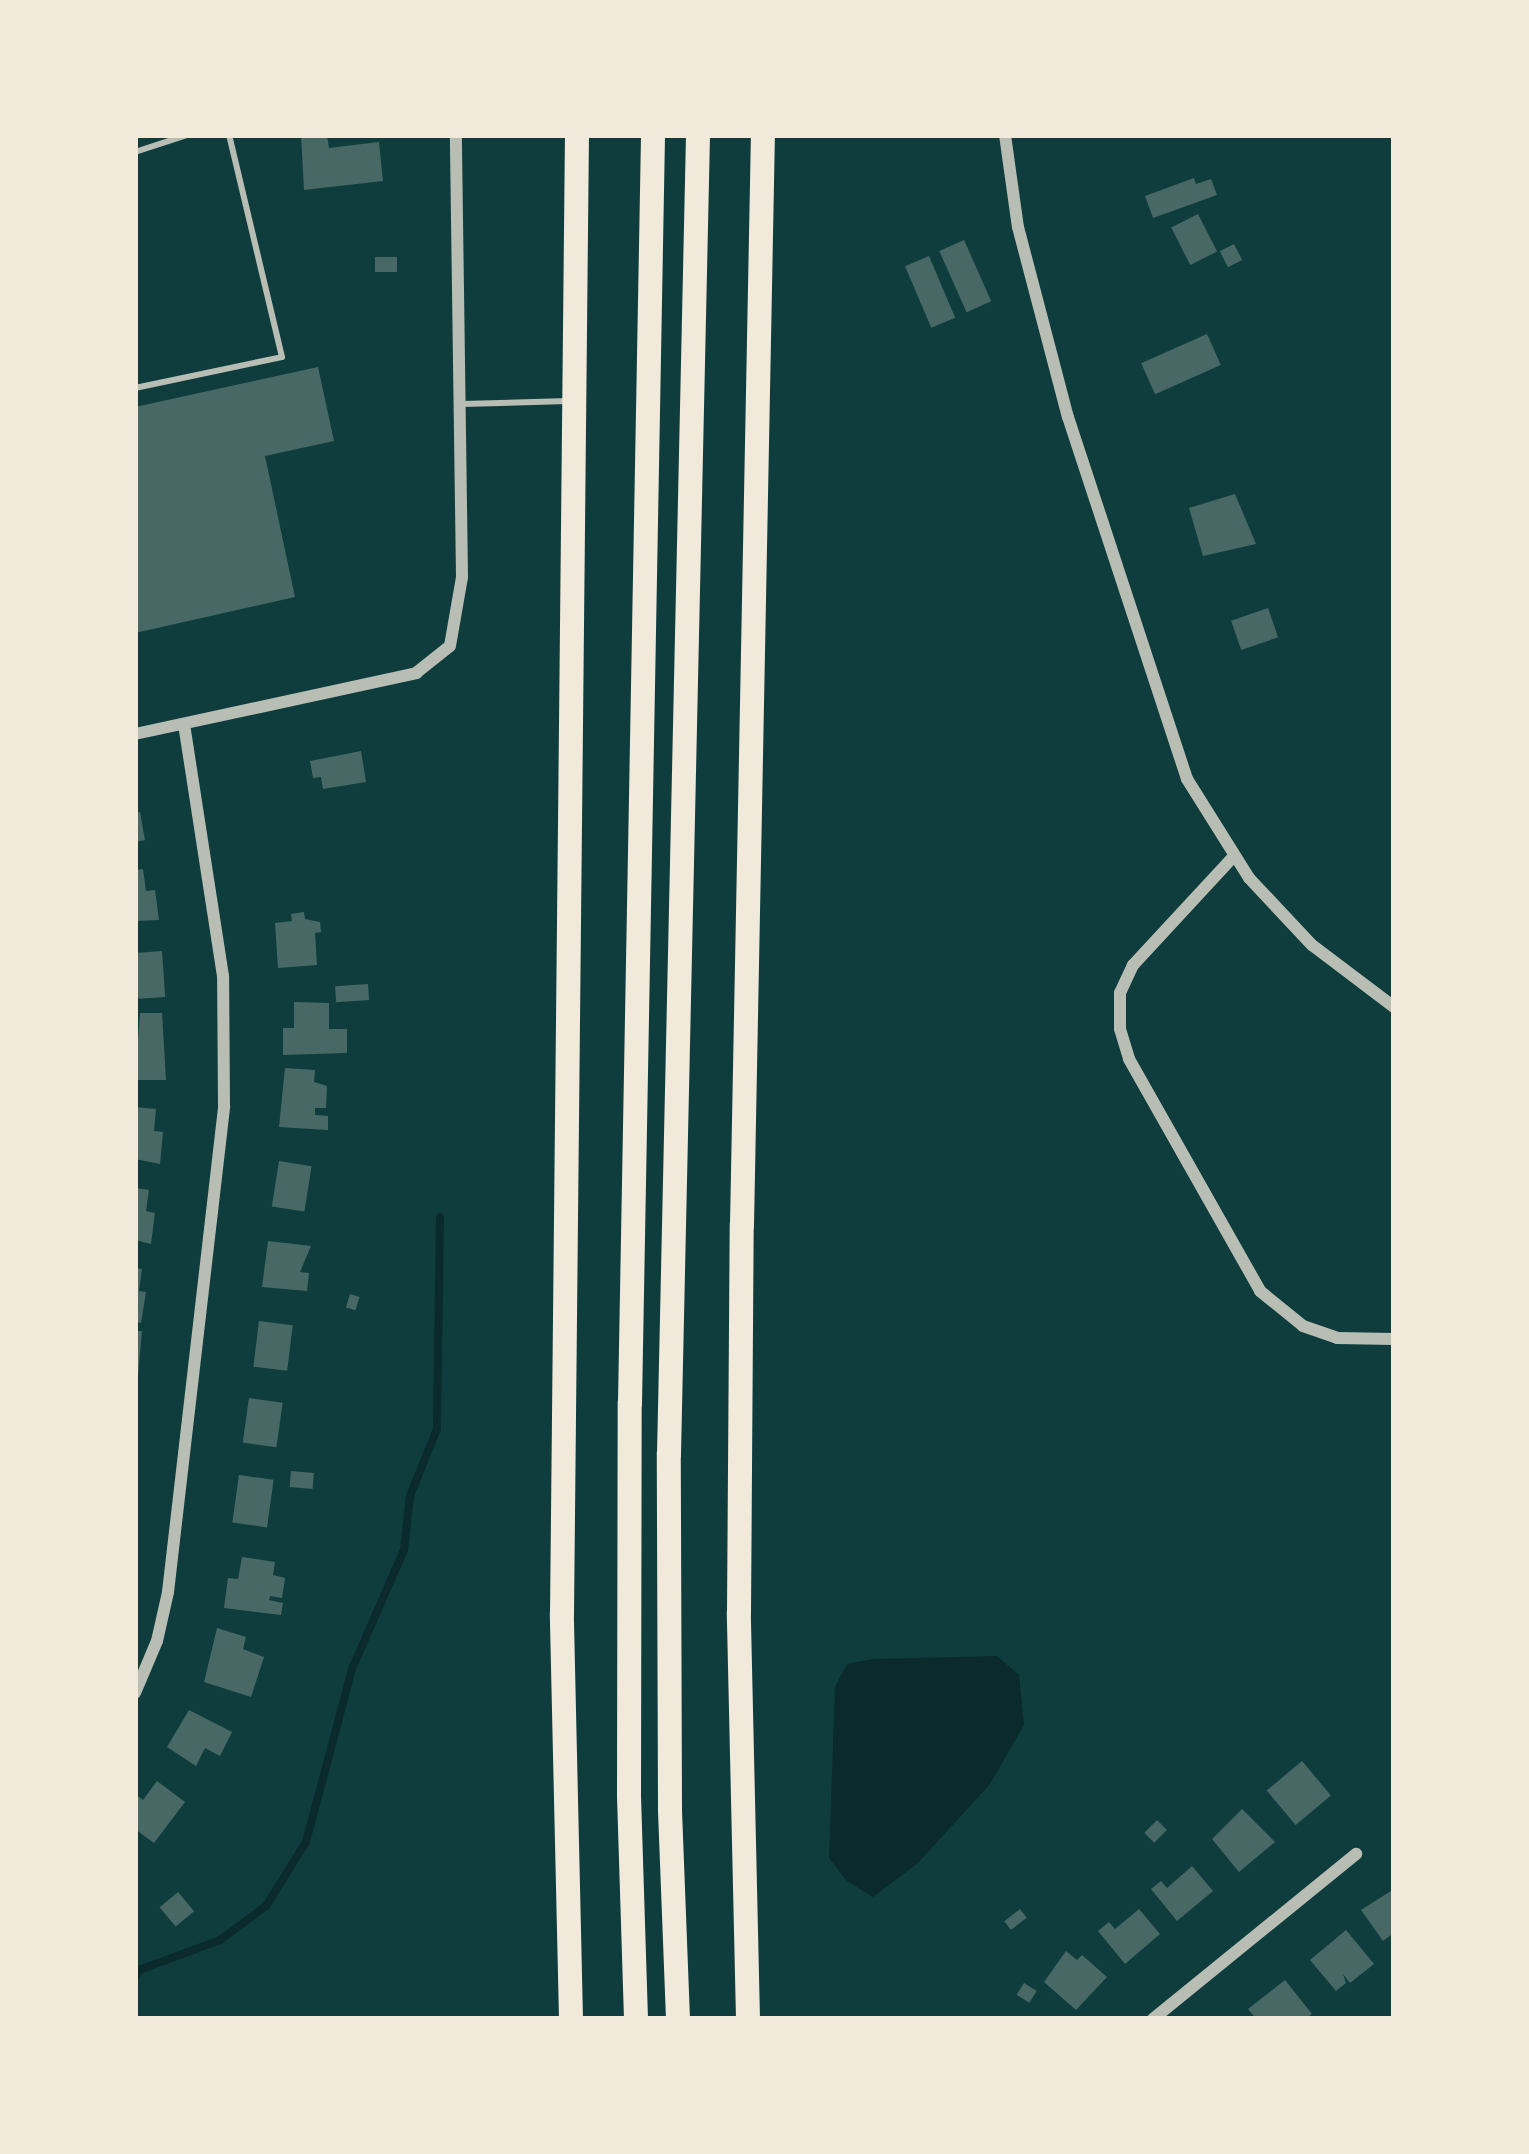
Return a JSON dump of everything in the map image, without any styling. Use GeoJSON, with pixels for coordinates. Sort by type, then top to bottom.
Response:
{"type":"FeatureCollection","features":[{"type":"Feature","properties":{"kind":"highway"},"geometry":{"type":"LineString","coordinates":[[572,2019],[562,1614],[577,135]]}},
{"type":"Feature","properties":{"kind":"highway"},"geometry":{"type":"LineString","coordinates":[[636,2019],[629,1796],[630,1403],[652,135]]}},
{"type":"Feature","properties":{"kind":"highway"},"geometry":{"type":"LineString","coordinates":[[678,2019],[670,1808],[669,1475],[698,135]]}},
{"type":"Feature","properties":{"kind":"highway"},"geometry":{"type":"LineString","coordinates":[[748,2019],[741,1839],[741,1339],[764,135]]}},
{"type":"Feature","properties":{"kind":"street"},"geometry":{"type":"LineString","coordinates":[[135,734],[416,673],[441,658],[457,629],[456,135]]}},
{"type":"Feature","properties":{"kind":"street"},"geometry":{"type":"LineString","coordinates":[[1005,135],[1032,288],[1124,598],[1186,779],[1234,856],[1312,945],[1394,1007]]}},
{"type":"Feature","properties":{"kind":"street"},"geometry":{"type":"LineString","coordinates":[[135,1693],[157,1641],[168,1592],[224,1106],[223,976],[184,724]]}},
{"type":"Feature","properties":{"kind":"street"},"geometry":{"type":"LineString","coordinates":[[1234,856],[1181,907],[1133,965],[1120,993],[1120,1029],[1129,1059],[1260,1291],[1279,1310],[1320,1332],[1368,1342],[1394,1340]]}},
{"type":"Feature","properties":{"kind":"street"},"geometry":{"type":"LineString","coordinates":[[1153,2019],[1356,1854]]}},
{"type":"Feature","properties":{"kind":"lane"},"geometry":{"type":"LineString","coordinates":[[135,152],[187,135]]}},
{"type":"Feature","properties":{"kind":"lane"},"geometry":{"type":"LineString","coordinates":[[135,388],[282,357],[229,135]]}},
{"type":"Feature","properties":{"kind":"lane"},"geometry":{"type":"LineString","coordinates":[[458,404],[573,400]]}},
{"type":"Feature","properties":{"kind":"water"},"geometry":{"type":"Polygon","coordinates":[[[997,1656],[1019,1675],[1024,1725],[990,1784],[918,1863],[873,1897],[847,1881],[829,1858],[835,1687],[847,1664],[873,1659],[997,1656]]]}},
{"type":"Feature","properties":{"kind":"building"},"geometry":{"type":"Polygon","coordinates":[[[301,135],[327,135],[329,148],[379,142],[383,181],[304,190],[301,135]]]}},
{"type":"Feature","properties":{"kind":"building"},"geometry":{"type":"Polygon","coordinates":[[[1194,178],[1196,184],[1211,179],[1217,195],[1153,218],[1145,196],[1194,178]]]}},
{"type":"Feature","properties":{"kind":"building"},"geometry":{"type":"Polygon","coordinates":[[[1198,214],[1217,251],[1190,265],[1171,228],[1198,214]]]}},
{"type":"Feature","properties":{"kind":"building"},"geometry":{"type":"Polygon","coordinates":[[[964,240],[991,301],[967,312],[939,251],[964,240]]]}},
{"type":"Feature","properties":{"kind":"building"},"geometry":{"type":"Polygon","coordinates":[[[1234,244],[1242,260],[1228,267],[1220,251],[1234,244]]]}},
{"type":"Feature","properties":{"kind":"building"},"geometry":{"type":"Polygon","coordinates":[[[929,256],[955,318],[931,328],[905,266],[929,256]]]}},
{"type":"Feature","properties":{"kind":"building"},"geometry":{"type":"Polygon","coordinates":[[[375,257],[397,257],[397,272],[375,272],[375,257]]]}},
{"type":"Feature","properties":{"kind":"building"},"geometry":{"type":"Polygon","coordinates":[[[1207,334],[1221,365],[1155,394],[1141,363],[1207,334]]]}},
{"type":"Feature","properties":{"kind":"building"},"geometry":{"type":"Polygon","coordinates":[[[318,367],[334,441],[265,456],[295,597],[135,633],[135,407],[318,367]]]}},
{"type":"Feature","properties":{"kind":"building"},"geometry":{"type":"Polygon","coordinates":[[[1235,494],[1256,544],[1203,556],[1189,508],[1235,494]]]}},
{"type":"Feature","properties":{"kind":"building"},"geometry":{"type":"Polygon","coordinates":[[[1268,608],[1278,637],[1241,650],[1231,621],[1268,608]]]}},
{"type":"Feature","properties":{"kind":"building"},"geometry":{"type":"Polygon","coordinates":[[[361,751],[366,782],[323,789],[321,777],[313,778],[310,761],[361,751]]]}},
{"type":"Feature","properties":{"kind":"building"},"geometry":{"type":"Polygon","coordinates":[[[135,812],[140,812],[145,840],[135,842],[135,812]]]}},
{"type":"Feature","properties":{"kind":"building"},"geometry":{"type":"Polygon","coordinates":[[[143,869],[146,891],[155,890],[159,920],[135,921],[135,870],[143,869]]]}},
{"type":"Feature","properties":{"kind":"building"},"geometry":{"type":"Polygon","coordinates":[[[304,912],[305,919],[320,922],[321,932],[315,933],[317,965],[278,968],[275,923],[292,921],[291,914],[304,912]]]}},
{"type":"Feature","properties":{"kind":"building"},"geometry":{"type":"Polygon","coordinates":[[[162,951],[165,997],[138,999],[135,953],[162,951]]]}},
{"type":"Feature","properties":{"kind":"building"},"geometry":{"type":"Polygon","coordinates":[[[368,984],[369,1000],[336,1002],[335,986],[368,984]]]}},
{"type":"Feature","properties":{"kind":"building"},"geometry":{"type":"Polygon","coordinates":[[[294,1002],[329,1003],[329,1029],[347,1029],[347,1053],[283,1055],[283,1028],[294,1028],[294,1002]]]}},
{"type":"Feature","properties":{"kind":"building"},"geometry":{"type":"Polygon","coordinates":[[[140,1013],[162,1013],[166,1080],[135,1080],[140,1013]]]}},
{"type":"Feature","properties":{"kind":"building"},"geometry":{"type":"Polygon","coordinates":[[[285,1068],[315,1070],[314,1082],[327,1086],[326,1108],[315,1108],[315,1115],[328,1116],[328,1130],[279,1127],[285,1068]]]}},
{"type":"Feature","properties":{"kind":"building"},"geometry":{"type":"Polygon","coordinates":[[[135,1107],[156,1109],[154,1131],[163,1132],[160,1164],[135,1159],[135,1107]]]}},
{"type":"Feature","properties":{"kind":"building"},"geometry":{"type":"Polygon","coordinates":[[[279,1161],[312,1166],[304,1212],[272,1206],[279,1161]]]}},
{"type":"Feature","properties":{"kind":"building"},"geometry":{"type":"Polygon","coordinates":[[[135,1188],[149,1190],[146,1211],[155,1213],[151,1244],[135,1240],[135,1188]]]}},
{"type":"Feature","properties":{"kind":"building"},"geometry":{"type":"Polygon","coordinates":[[[268,1241],[311,1246],[300,1272],[309,1273],[307,1291],[262,1287],[268,1241]]]}},
{"type":"Feature","properties":{"kind":"building"},"geometry":{"type":"Polygon","coordinates":[[[135,1268],[142,1269],[139,1291],[146,1292],[141,1323],[135,1322],[135,1268]]]}},
{"type":"Feature","properties":{"kind":"building"},"geometry":{"type":"Polygon","coordinates":[[[350,1294],[360,1297],[355,1310],[346,1307],[350,1294]]]}},
{"type":"Feature","properties":{"kind":"building"},"geometry":{"type":"Polygon","coordinates":[[[259,1321],[293,1325],[287,1371],[253,1367],[259,1321]]]}},
{"type":"Feature","properties":{"kind":"building"},"geometry":{"type":"Polygon","coordinates":[[[135,1331],[142,1331],[138,1377],[135,1377],[135,1331]]]}},
{"type":"Feature","properties":{"kind":"building"},"geometry":{"type":"Polygon","coordinates":[[[249,1398],[283,1403],[276,1447],[243,1443],[249,1398]]]}},
{"type":"Feature","properties":{"kind":"building"},"geometry":{"type":"Polygon","coordinates":[[[291,1471],[314,1473],[313,1489],[290,1487],[291,1471]]]}},
{"type":"Feature","properties":{"kind":"building"},"geometry":{"type":"Polygon","coordinates":[[[239,1475],[274,1480],[267,1527],[232,1523],[239,1475]]]}},
{"type":"Feature","properties":{"kind":"building"},"geometry":{"type":"Polygon","coordinates":[[[242,1557],[275,1562],[273,1575],[285,1578],[282,1598],[270,1596],[269,1600],[283,1603],[281,1615],[224,1608],[228,1578],[238,1579],[242,1557]]]}},
{"type":"Feature","properties":{"kind":"building"},"geometry":{"type":"Polygon","coordinates":[[[217,1628],[246,1637],[243,1649],[264,1657],[251,1697],[204,1682],[217,1628]]]}},
{"type":"Feature","properties":{"kind":"building"},"geometry":{"type":"Polygon","coordinates":[[[189,1710],[232,1732],[220,1756],[205,1748],[196,1766],[167,1747],[189,1710]]]}},
{"type":"Feature","properties":{"kind":"building"},"geometry":{"type":"Polygon","coordinates":[[[1302,1761],[1331,1795],[1296,1825],[1267,1791],[1302,1761]]]}},
{"type":"Feature","properties":{"kind":"building"},"geometry":{"type":"Polygon","coordinates":[[[157,1781],[185,1802],[154,1843],[135,1829],[135,1794],[143,1800],[157,1781]]]}},
{"type":"Feature","properties":{"kind":"building"},"geometry":{"type":"Polygon","coordinates":[[[1242,1809],[1275,1842],[1239,1872],[1212,1839],[1242,1809]]]}},
{"type":"Feature","properties":{"kind":"building"},"geometry":{"type":"Polygon","coordinates":[[[1157,1820],[1167,1830],[1154,1843],[1144,1833],[1157,1820]]]}},
{"type":"Feature","properties":{"kind":"building"},"geometry":{"type":"Polygon","coordinates":[[[1192,1866],[1213,1891],[1177,1921],[1151,1889],[1161,1881],[1167,1888],[1192,1866]]]}},
{"type":"Feature","properties":{"kind":"building"},"geometry":{"type":"Polygon","coordinates":[[[1394,1889],[1394,1933],[1383,1941],[1361,1910],[1394,1889]]]}},
{"type":"Feature","properties":{"kind":"building"},"geometry":{"type":"Polygon","coordinates":[[[178,1892],[194,1911],[176,1927],[160,1907],[178,1892]]]}},
{"type":"Feature","properties":{"kind":"building"},"geometry":{"type":"Polygon","coordinates":[[[1020,1909],[1027,1918],[1011,1930],[1004,1921],[1020,1909]]]}},
{"type":"Feature","properties":{"kind":"building"},"geometry":{"type":"Polygon","coordinates":[[[1139,1909],[1160,1934],[1125,1964],[1098,1931],[1109,1922],[1115,1929],[1139,1909]]]}},
{"type":"Feature","properties":{"kind":"building"},"geometry":{"type":"Polygon","coordinates":[[[1346,1930],[1374,1964],[1350,1983],[1343,1974],[1346,1983],[1336,1991],[1310,1960],[1346,1930]]]}},
{"type":"Feature","properties":{"kind":"building"},"geometry":{"type":"Polygon","coordinates":[[[1066,1951],[1077,1960],[1082,1955],[1107,1977],[1076,2010],[1044,1982],[1066,1951]]]}},
{"type":"Feature","properties":{"kind":"building"},"geometry":{"type":"Polygon","coordinates":[[[1285,1980],[1312,2014],[1305,2019],[1256,2019],[1248,2009],[1285,1980]]]}},
{"type":"Feature","properties":{"kind":"building"},"geometry":{"type":"Polygon","coordinates":[[[1024,1983],[1037,1991],[1029,2003],[1017,1995],[1024,1983]]]}},
{"type":"Feature","properties":{"kind":"waterway"},"geometry":{"type":"LineString","coordinates":[[135,1978],[139,1970],[220,1940],[266,1906],[306,1842],[352,1669],[404,1550],[410,1496],[437,1429],[440,1217]]}}]}
